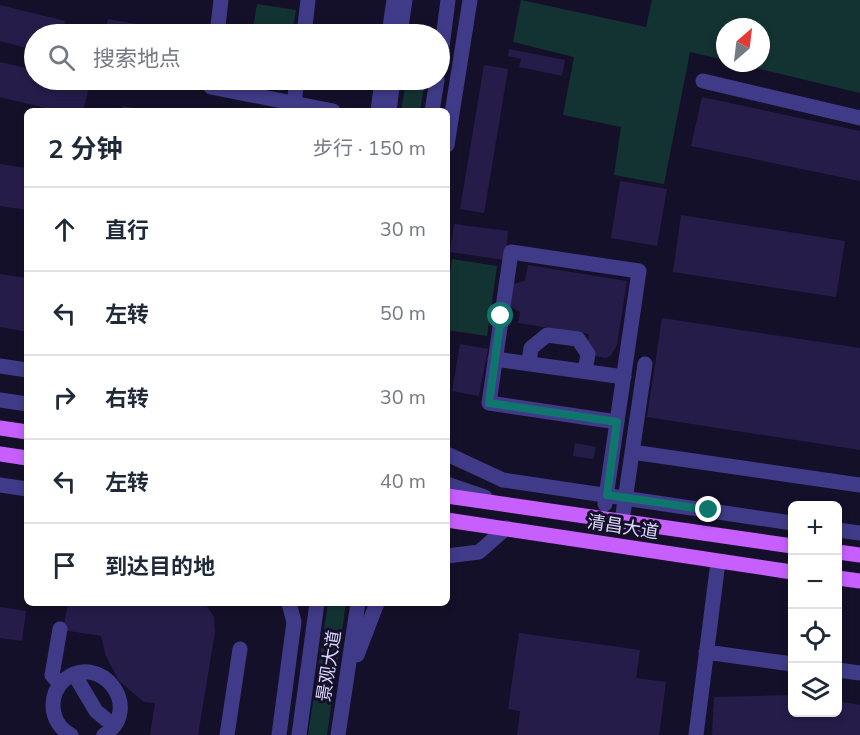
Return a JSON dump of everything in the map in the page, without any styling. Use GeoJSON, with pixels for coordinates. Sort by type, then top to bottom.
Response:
{"type":"FeatureCollection","features":[{"type":"Feature","properties":{"kind":"main road"},"geometry":{"type":"LineString","coordinates":[[0,428],[24,432]]}},
{"type":"Feature","properties":{"kind":"main road"},"geometry":{"type":"LineString","coordinates":[[0,454],[24,458]]}},
{"type":"Feature","properties":{"kind":"main road","name":"清昌大道"},"geometry":{"type":"LineString","coordinates":[[450,496],[788,545]]}},
{"type":"Feature","properties":{"kind":"main road","name":"清昌大道"},"geometry":{"type":"LineString","coordinates":[[450,519],[788,571]]}},
{"type":"Feature","properties":{"kind":"main road"},"geometry":{"type":"LineString","coordinates":[[842,553],[860,555]]}},
{"type":"Feature","properties":{"kind":"main road"},"geometry":{"type":"LineString","coordinates":[[842,579],[860,581]]}},
{"type":"Feature","properties":{"kind":"street"},"geometry":{"type":"LineString","coordinates":[[218,24],[221,0]]}},
{"type":"Feature","properties":{"kind":"street"},"geometry":{"type":"LineString","coordinates":[[305,24],[308,0]]}},
{"type":"Feature","properties":{"kind":"street"},"geometry":{"type":"LineString","coordinates":[[390,24],[394,0]]}},
{"type":"Feature","properties":{"kind":"street"},"geometry":{"type":"LineString","coordinates":[[401,24],[405,0]]}},
{"type":"Feature","properties":{"kind":"street"},"geometry":{"type":"LineString","coordinates":[[445,24],[448,0]]}},
{"type":"Feature","properties":{"kind":"street"},"geometry":{"type":"LineString","coordinates":[[450,126],[470,0]]}},
{"type":"Feature","properties":{"kind":"street"},"geometry":{"type":"LineString","coordinates":[[703,81],[860,118]]}},
{"type":"Feature","properties":{"kind":"street"},"geometry":{"type":"LineString","coordinates":[[223,90],[294,107],[296,90]]}},
{"type":"Feature","properties":{"kind":"street"},"geometry":{"type":"LineString","coordinates":[[378,108],[381,90]]}},
{"type":"Feature","properties":{"kind":"street"},"geometry":{"type":"LineString","coordinates":[[389,108],[392,90]]}},
{"type":"Feature","properties":{"kind":"street"},"geometry":{"type":"LineString","coordinates":[[432,108],[435,90]]}},
{"type":"Feature","properties":{"kind":"street"},"geometry":{"type":"LineString","coordinates":[[606,500],[639,271],[511,252],[489,403],[617,422]]}},
{"type":"Feature","properties":{"kind":"street"},"geometry":{"type":"LineString","coordinates":[[529,363],[531,348],[547,335],[578,339],[588,354],[585,371]]}},
{"type":"Feature","properties":{"kind":"street"},"geometry":{"type":"LineString","coordinates":[[495,359],[624,377]]}},
{"type":"Feature","properties":{"kind":"street"},"geometry":{"type":"LineString","coordinates":[[622,521],[645,364]]}},
{"type":"Feature","properties":{"kind":"street"},"geometry":{"type":"LineString","coordinates":[[0,366],[24,370]]}},
{"type":"Feature","properties":{"kind":"street"},"geometry":{"type":"LineString","coordinates":[[0,400],[24,404]]}},
{"type":"Feature","properties":{"kind":"street"},"geometry":{"type":"LineString","coordinates":[[632,452],[860,485]]}},
{"type":"Feature","properties":{"kind":"street"},"geometry":{"type":"LineString","coordinates":[[450,455],[503,480],[606,500],[625,498],[788,522]]}},
{"type":"Feature","properties":{"kind":"street"},"geometry":{"type":"LineString","coordinates":[[0,485],[24,489]]}},
{"type":"Feature","properties":{"kind":"street"},"geometry":{"type":"LineString","coordinates":[[450,485],[508,504]]}},
{"type":"Feature","properties":{"kind":"street"},"geometry":{"type":"LineString","coordinates":[[450,556],[479,552],[506,528]]}},
{"type":"Feature","properties":{"kind":"street"},"geometry":{"type":"LineString","coordinates":[[842,531],[860,533]]}},
{"type":"Feature","properties":{"kind":"street"},"geometry":{"type":"LineString","coordinates":[[696,735],[718,562]]}},
{"type":"Feature","properties":{"kind":"street"},"geometry":{"type":"LineString","coordinates":[[279,735],[294,622],[290,606]]}},
{"type":"Feature","properties":{"kind":"street"},"geometry":{"type":"LineString","coordinates":[[299,606],[307,676]]}},
{"type":"Feature","properties":{"kind":"street","name":"景观大道"},"geometry":{"type":"LineString","coordinates":[[298,735],[318,606]]}},
{"type":"Feature","properties":{"kind":"street","name":"景观大道"},"geometry":{"type":"LineString","coordinates":[[338,735],[358,606]]}},
{"type":"Feature","properties":{"kind":"street"},"geometry":{"type":"LineString","coordinates":[[347,680],[376,606]]}},
{"type":"Feature","properties":{"kind":"street"},"geometry":{"type":"LineString","coordinates":[[60,629],[52,675],[60,684]]}},
{"type":"Feature","properties":{"kind":"street"},"geometry":{"type":"LineString","coordinates":[[226,735],[240,649]]}},
{"type":"Feature","properties":{"kind":"street"},"geometry":{"type":"LineString","coordinates":[[706,652],[788,663]]}},
{"type":"Feature","properties":{"kind":"street"},"geometry":{"type":"LineString","coordinates":[[71,735],[58,724],[52,704],[60,684],[74,674],[92,671],[103,675],[112,683],[121,704],[120,716],[109,731],[74,674]]}},
{"type":"Feature","properties":{"kind":"street"},"geometry":{"type":"LineString","coordinates":[[842,671],[860,673]]}},
{"type":"Feature","properties":{"kind":"green space"},"geometry":{"type":"Polygon","coordinates":[[[521,0],[646,27],[652,0],[860,0],[860,93],[770,71],[770,18],[716,18],[716,58],[690,52],[664,184],[614,175],[621,127],[563,115],[574,57],[513,42],[521,0]]]}},
{"type":"Feature","properties":{"kind":"green space"},"geometry":{"type":"Polygon","coordinates":[[[257,4],[296,10],[294,24],[254,24],[257,4]]]}},
{"type":"Feature","properties":{"kind":"green space"},"geometry":{"type":"Polygon","coordinates":[[[404,90],[423,90],[420,108],[401,108],[404,90]]]}},
{"type":"Feature","properties":{"kind":"green space"},"geometry":{"type":"Polygon","coordinates":[[[452,259],[497,266],[487,336],[450,330],[452,259]]]}},
{"type":"Feature","properties":{"kind":"green space"},"geometry":{"type":"Polygon","coordinates":[[[328,606],[346,606],[327,735],[308,735],[328,606]]]}},
{"type":"Feature","properties":{"kind":"building"},"geometry":{"type":"Polygon","coordinates":[[[0,5],[65,21],[64,24],[24,24],[24,47],[0,41],[0,5]]]}},
{"type":"Feature","properties":{"kind":"building"},"geometry":{"type":"Polygon","coordinates":[[[108,19],[136,24],[107,24],[108,19]]]}},
{"type":"Feature","properties":{"kind":"building"},"geometry":{"type":"Polygon","coordinates":[[[509,49],[565,60],[562,76],[519,67],[521,59],[508,56],[509,49]]]}},
{"type":"Feature","properties":{"kind":"building"},"geometry":{"type":"Polygon","coordinates":[[[0,62],[24,68],[24,90],[88,90],[84,108],[45,108],[0,97],[0,62]]]}},
{"type":"Feature","properties":{"kind":"building"},"geometry":{"type":"Polygon","coordinates":[[[484,65],[508,69],[484,213],[460,209],[484,65]]]}},
{"type":"Feature","properties":{"kind":"building"},"geometry":{"type":"Polygon","coordinates":[[[702,97],[860,131],[860,181],[691,146],[702,97]]]}},
{"type":"Feature","properties":{"kind":"building"},"geometry":{"type":"Polygon","coordinates":[[[0,164],[24,168],[24,210],[0,206],[0,164]]]}},
{"type":"Feature","properties":{"kind":"building"},"geometry":{"type":"Polygon","coordinates":[[[620,181],[667,189],[657,246],[611,238],[620,181]]]}},
{"type":"Feature","properties":{"kind":"building"},"geometry":{"type":"Polygon","coordinates":[[[681,215],[845,241],[836,297],[673,272],[681,215]]]}},
{"type":"Feature","properties":{"kind":"building"},"geometry":{"type":"Polygon","coordinates":[[[454,224],[508,231],[505,260],[450,252],[454,224]]]}},
{"type":"Feature","properties":{"kind":"building"},"geometry":{"type":"Polygon","coordinates":[[[528,265],[627,281],[617,345],[611,355],[606,358],[595,356],[588,341],[589,334],[518,323],[520,312],[510,306],[513,284],[525,281],[528,265]]]}},
{"type":"Feature","properties":{"kind":"building"},"geometry":{"type":"Polygon","coordinates":[[[0,274],[24,278],[24,331],[0,327],[0,274]]]}},
{"type":"Feature","properties":{"kind":"building"},"geometry":{"type":"Polygon","coordinates":[[[662,318],[860,348],[860,450],[647,417],[662,318]]]}},
{"type":"Feature","properties":{"kind":"building"},"geometry":{"type":"Polygon","coordinates":[[[460,344],[488,349],[479,396],[452,391],[460,344]]]}},
{"type":"Feature","properties":{"kind":"building"},"geometry":{"type":"Polygon","coordinates":[[[575,443],[596,447],[593,459],[573,456],[575,443]]]}},
{"type":"Feature","properties":{"kind":"building"},"geometry":{"type":"Polygon","coordinates":[[[67,606],[207,606],[214,617],[215,632],[198,735],[150,735],[155,703],[144,702],[119,681],[106,656],[101,636],[63,630],[67,606]]]}},
{"type":"Feature","properties":{"kind":"building"},"geometry":{"type":"Polygon","coordinates":[[[0,607],[26,611],[22,641],[0,638],[0,607]]]}},
{"type":"Feature","properties":{"kind":"building"},"geometry":{"type":"Polygon","coordinates":[[[519,633],[640,650],[636,678],[666,682],[659,735],[517,735],[520,711],[508,709],[519,633]]]}},
{"type":"Feature","properties":{"kind":"building"},"geometry":{"type":"Polygon","coordinates":[[[788,695],[788,717],[842,717],[842,702],[860,705],[860,735],[712,735],[714,697],[788,695]]]}},
{"type":"Feature","properties":{"kind":"route"},"geometry":{"type":"LineString","coordinates":[[501,316],[489,403],[617,422],[607,495],[709,510]]}}]}
